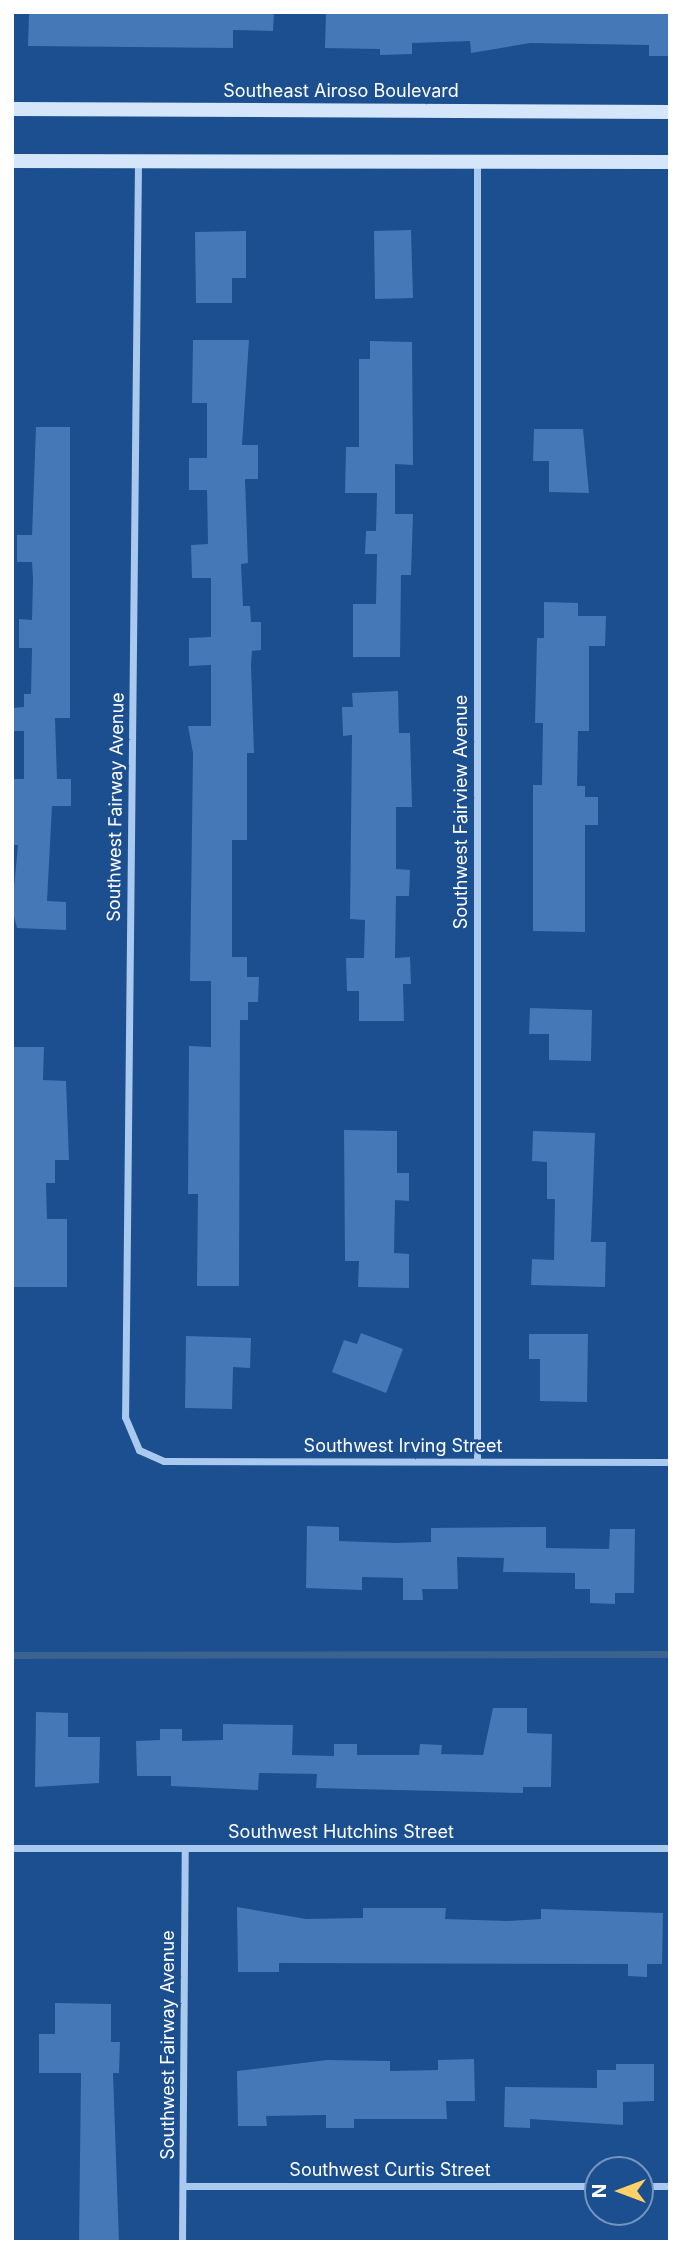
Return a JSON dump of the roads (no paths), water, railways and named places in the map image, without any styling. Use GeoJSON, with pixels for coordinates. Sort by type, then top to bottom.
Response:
{"type":"FeatureCollection","features":[{"type":"Feature","properties":{"kind":"main road","name":"Southeast Airoso Boulevard"},"geometry":{"type":"LineString","coordinates":[[12,108],[670,112]]}},
{"type":"Feature","properties":{"kind":"main road"},"geometry":{"type":"LineString","coordinates":[[12,161],[670,162]]}},
{"type":"Feature","properties":{"kind":"street","name":"Southwest Fairway Avenue"},"geometry":{"type":"LineString","coordinates":[[138,161],[125,1417],[139,1450]]}},
{"type":"Feature","properties":{"kind":"street","name":"Southwest Fairview Avenue"},"geometry":{"type":"LineString","coordinates":[[477,163],[477,1461]]}},
{"type":"Feature","properties":{"kind":"street","name":"Southwest Irving Street"},"geometry":{"type":"LineString","coordinates":[[139,1450],[164,1461],[670,1462]]}},
{"type":"Feature","properties":{"kind":"street","name":"Southwest Hutchins Street"},"geometry":{"type":"LineString","coordinates":[[12,1848],[670,1848]]}},
{"type":"Feature","properties":{"kind":"street","name":"Southwest Fairway Avenue"},"geometry":{"type":"LineString","coordinates":[[182,2242],[185,1848]]}},
{"type":"Feature","properties":{"kind":"street","name":"Southwest Curtis Street"},"geometry":{"type":"LineString","coordinates":[[183,2186],[584,2186]]}},
{"type":"Feature","properties":{"kind":"waterway"},"geometry":{"type":"LineString","coordinates":[[12,1655],[670,1654]]}}]}
